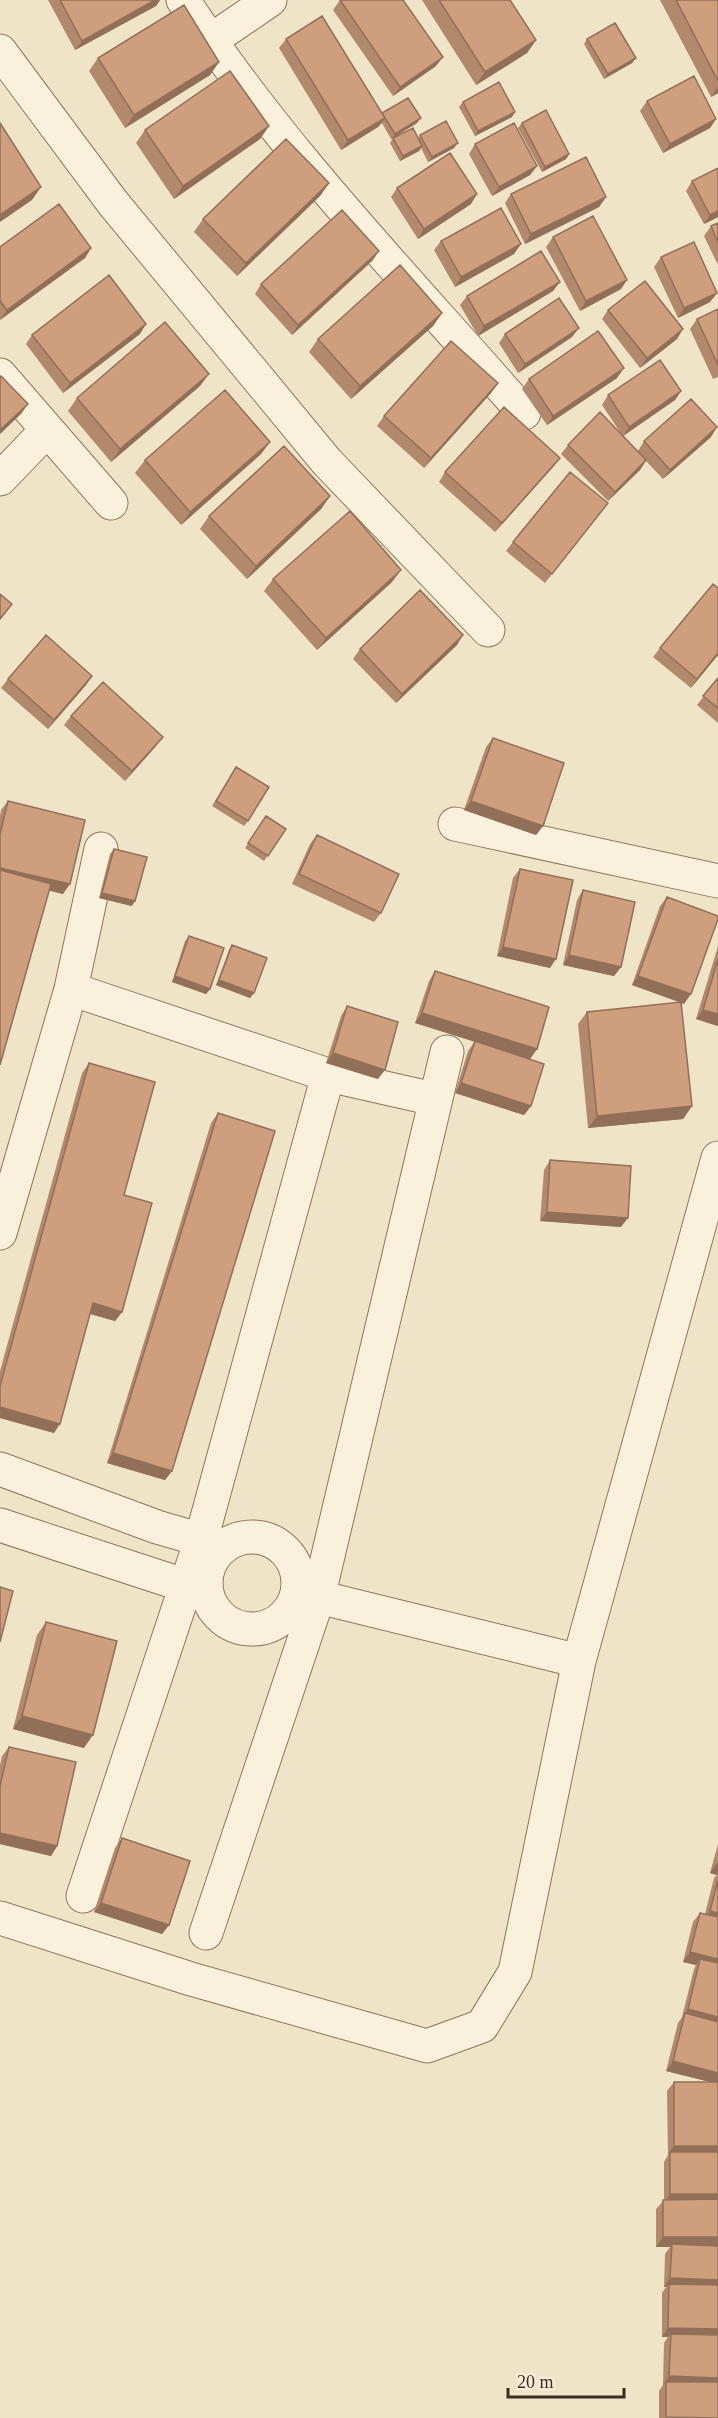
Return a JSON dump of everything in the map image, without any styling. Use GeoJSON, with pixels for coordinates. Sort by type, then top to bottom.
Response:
{"type":"FeatureCollection","features":[{"type":"Feature","properties":{"kind":"street"},"geometry":{"type":"LineString","coordinates":[[183,0],[210,41],[287,144],[524,413]]}},
{"type":"Feature","properties":{"kind":"street"},"geometry":{"type":"LineString","coordinates":[[210,41],[270,0]]}},
{"type":"Feature","properties":{"kind":"street"},"geometry":{"type":"LineString","coordinates":[[0,51],[113,203],[327,462],[488,630]]}},
{"type":"Feature","properties":{"kind":"street"},"geometry":{"type":"LineString","coordinates":[[0,375],[111,503]]}},
{"type":"Feature","properties":{"kind":"street"},"geometry":{"type":"LineString","coordinates":[[0,479],[47,430]]}},
{"type":"Feature","properties":{"kind":"street"},"geometry":{"type":"LineString","coordinates":[[455,824],[718,881]]}},
{"type":"Feature","properties":{"kind":"street"},"geometry":{"type":"LineString","coordinates":[[0,1233],[71,989],[100,849]]}},
{"type":"Feature","properties":{"kind":"street"},"geometry":{"type":"LineString","coordinates":[[71,989],[328,1075],[434,1099]]}},
{"type":"Feature","properties":{"kind":"street"},"geometry":{"type":"LineString","coordinates":[[206,1934],[308,1595],[447,1052]]}},
{"type":"Feature","properties":{"kind":"street"},"geometry":{"type":"LineString","coordinates":[[83,1896],[212,1543],[328,1075]]}},
{"type":"Feature","properties":{"kind":"street"},"geometry":{"type":"LineString","coordinates":[[0,1918],[191,1979],[427,2046],[482,2026],[515,1972],[579,1661],[718,1158]]}},
{"type":"Feature","properties":{"kind":"street"},"geometry":{"type":"LineString","coordinates":[[0,1469],[157,1527],[212,1543],[259,1536],[276,1543],[290,1556],[308,1595],[579,1661]]}},
{"type":"Feature","properties":{"kind":"street"},"geometry":{"type":"LineString","coordinates":[[0,1525],[196,1589],[227,1621],[244,1628],[262,1628],[278,1621],[308,1595]]}},
{"type":"Feature","properties":{"kind":"building"},"geometry":{"type":"Polygon","coordinates":[[[60,0],[155,0],[82,41],[60,0]]]}},
{"type":"Feature","properties":{"kind":"building"},"geometry":{"type":"Polygon","coordinates":[[[340,0],[403,0],[443,57],[400,87],[340,0]]]}},
{"type":"Feature","properties":{"kind":"building"},"geometry":{"type":"Polygon","coordinates":[[[439,0],[510,0],[536,40],[485,72],[439,0]]]}},
{"type":"Feature","properties":{"kind":"building"},"geometry":{"type":"Polygon","coordinates":[[[676,0],[718,0],[718,81],[676,0]]]}},
{"type":"Feature","properties":{"kind":"building"},"geometry":{"type":"Polygon","coordinates":[[[184,5],[219,62],[134,115],[98,58],[184,5]]]}},
{"type":"Feature","properties":{"kind":"building"},"geometry":{"type":"Polygon","coordinates":[[[322,16],[385,118],[348,140],[286,39],[322,16]]]}},
{"type":"Feature","properties":{"kind":"building"},"geometry":{"type":"Polygon","coordinates":[[[615,23],[636,58],[608,74],[587,39],[615,23]]]}},
{"type":"Feature","properties":{"kind":"building"},"geometry":{"type":"Polygon","coordinates":[[[230,71],[269,126],[183,186],[145,130],[230,71]]]}},
{"type":"Feature","properties":{"kind":"building"},"geometry":{"type":"Polygon","coordinates":[[[694,76],[716,119],[670,144],[647,101],[694,76]]]}},
{"type":"Feature","properties":{"kind":"building"},"geometry":{"type":"Polygon","coordinates":[[[499,82],[515,112],[478,131],[463,102],[499,82]]]}},
{"type":"Feature","properties":{"kind":"building"},"geometry":{"type":"Polygon","coordinates":[[[408,98],[421,118],[395,134],[382,113],[408,98]]]}},
{"type":"Feature","properties":{"kind":"building"},"geometry":{"type":"Polygon","coordinates":[[[546,110],[569,154],[545,167],[522,123],[546,110]]]}},
{"type":"Feature","properties":{"kind":"building"},"geometry":{"type":"Polygon","coordinates":[[[446,121],[458,143],[432,157],[420,135],[446,121]]]}},
{"type":"Feature","properties":{"kind":"building"},"geometry":{"type":"Polygon","coordinates":[[[0,123],[41,187],[0,215],[0,123]]]}},
{"type":"Feature","properties":{"kind":"building"},"geometry":{"type":"Polygon","coordinates":[[[514,123],[537,166],[499,187],[475,144],[514,123]]]}},
{"type":"Feature","properties":{"kind":"building"},"geometry":{"type":"Polygon","coordinates":[[[413,128],[422,146],[403,156],[393,138],[413,128]]]}},
{"type":"Feature","properties":{"kind":"building"},"geometry":{"type":"Polygon","coordinates":[[[286,139],[329,183],[246,263],[203,219],[286,139]]]}},
{"type":"Feature","properties":{"kind":"building"},"geometry":{"type":"Polygon","coordinates":[[[450,153],[477,194],[424,229],[397,188],[450,153]]]}},
{"type":"Feature","properties":{"kind":"building"},"geometry":{"type":"Polygon","coordinates":[[[586,157],[606,197],[531,234],[511,194],[586,157]]]}},
{"type":"Feature","properties":{"kind":"building"},"geometry":{"type":"Polygon","coordinates":[[[718,168],[718,211],[710,215],[692,181],[718,168]]]}},
{"type":"Feature","properties":{"kind":"building"},"geometry":{"type":"Polygon","coordinates":[[[59,204],[91,248],[7,310],[0,301],[0,247],[59,204]]]}},
{"type":"Feature","properties":{"kind":"building"},"geometry":{"type":"Polygon","coordinates":[[[501,208],[521,244],[461,277],[441,241],[501,208]]]}},
{"type":"Feature","properties":{"kind":"building"},"geometry":{"type":"Polygon","coordinates":[[[342,210],[379,251],[298,325],[261,284],[342,210]]]}},
{"type":"Feature","properties":{"kind":"building"},"geometry":{"type":"Polygon","coordinates":[[[593,216],[627,280],[586,301],[553,237],[593,216]]]}},
{"type":"Feature","properties":{"kind":"building"},"geometry":{"type":"Polygon","coordinates":[[[718,223],[718,242],[711,226],[718,223]]]}},
{"type":"Feature","properties":{"kind":"building"},"geometry":{"type":"Polygon","coordinates":[[[694,242],[717,293],[684,308],[661,257],[694,242]]]}},
{"type":"Feature","properties":{"kind":"building"},"geometry":{"type":"Polygon","coordinates":[[[541,251],[560,282],[484,326],[467,296],[541,251]]]}},
{"type":"Feature","properties":{"kind":"building"},"geometry":{"type":"Polygon","coordinates":[[[400,265],[442,313],[360,386],[318,339],[400,265]]]}},
{"type":"Feature","properties":{"kind":"building"},"geometry":{"type":"Polygon","coordinates":[[[109,275],[146,324],[70,383],[32,335],[109,275]]]}},
{"type":"Feature","properties":{"kind":"building"},"geometry":{"type":"Polygon","coordinates":[[[645,281],[683,329],[647,358],[608,310],[645,281]]]}},
{"type":"Feature","properties":{"kind":"building"},"geometry":{"type":"Polygon","coordinates":[[[559,298],[579,328],[525,364],[505,334],[559,298]]]}},
{"type":"Feature","properties":{"kind":"building"},"geometry":{"type":"Polygon","coordinates":[[[718,309],[718,365],[697,319],[718,309]]]}},
{"type":"Feature","properties":{"kind":"building"},"geometry":{"type":"Polygon","coordinates":[[[165,322],[209,374],[120,449],[77,398],[165,322]]]}},
{"type":"Feature","properties":{"kind":"building"},"geometry":{"type":"Polygon","coordinates":[[[598,331],[624,368],[553,416],[529,379],[598,331]]]}},
{"type":"Feature","properties":{"kind":"building"},"geometry":{"type":"Polygon","coordinates":[[[451,341],[498,383],[431,458],[384,416],[451,341]]]}},
{"type":"Feature","properties":{"kind":"building"},"geometry":{"type":"Polygon","coordinates":[[[660,360],[681,391],[629,427],[608,395],[660,360]]]}},
{"type":"Feature","properties":{"kind":"building"},"geometry":{"type":"Polygon","coordinates":[[[1,376],[28,404],[0,430],[0,378],[1,376]]]}},
{"type":"Feature","properties":{"kind":"building"},"geometry":{"type":"Polygon","coordinates":[[[225,390],[270,442],[190,512],[145,460],[225,390]]]}},
{"type":"Feature","properties":{"kind":"building"},"geometry":{"type":"Polygon","coordinates":[[[691,399],[717,427],[670,470],[644,441],[691,399]]]}},
{"type":"Feature","properties":{"kind":"building"},"geometry":{"type":"Polygon","coordinates":[[[504,407],[560,458],[502,523],[445,472],[504,407]]]}},
{"type":"Feature","properties":{"kind":"building"},"geometry":{"type":"Polygon","coordinates":[[[600,412],[646,460],[615,492],[568,445],[600,412]]]}},
{"type":"Feature","properties":{"kind":"building"},"geometry":{"type":"Polygon","coordinates":[[[284,446],[330,496],[256,566],[209,516],[284,446]]]}},
{"type":"Feature","properties":{"kind":"building"},"geometry":{"type":"Polygon","coordinates":[[[570,472],[608,503],[552,574],[513,542],[570,472]]]}},
{"type":"Feature","properties":{"kind":"building"},"geometry":{"type":"Polygon","coordinates":[[[350,511],[401,570],[326,638],[273,579],[350,511]]]}},
{"type":"Feature","properties":{"kind":"building"},"geometry":{"type":"Polygon","coordinates":[[[713,584],[718,588],[718,653],[697,679],[660,648],[713,584]]]}},
{"type":"Feature","properties":{"kind":"building"},"geometry":{"type":"Polygon","coordinates":[[[420,590],[463,635],[402,694],[360,649],[420,590]]]}},
{"type":"Feature","properties":{"kind":"building"},"geometry":{"type":"Polygon","coordinates":[[[0,594],[12,604],[0,619],[0,594]]]}},
{"type":"Feature","properties":{"kind":"building"},"geometry":{"type":"Polygon","coordinates":[[[46,635],[92,676],[54,720],[8,679],[46,635]]]}},
{"type":"Feature","properties":{"kind":"building"},"geometry":{"type":"Polygon","coordinates":[[[718,678],[718,708],[703,696],[718,678]]]}},
{"type":"Feature","properties":{"kind":"building"},"geometry":{"type":"Polygon","coordinates":[[[103,682],[163,737],[132,771],[71,716],[103,682]]]}},
{"type":"Feature","properties":{"kind":"building"},"geometry":{"type":"Polygon","coordinates":[[[493,738],[564,763],[543,826],[471,801],[493,738]]]}},
{"type":"Feature","properties":{"kind":"building"},"geometry":{"type":"Polygon","coordinates":[[[236,767],[269,787],[248,821],[216,801],[236,767]]]}},
{"type":"Feature","properties":{"kind":"building"},"geometry":{"type":"Polygon","coordinates":[[[8,801],[85,820],[70,884],[0,868],[0,834],[8,801]]]}},
{"type":"Feature","properties":{"kind":"building"},"geometry":{"type":"Polygon","coordinates":[[[266,816],[286,829],[268,856],[248,843],[266,816]]]}},
{"type":"Feature","properties":{"kind":"building"},"geometry":{"type":"Polygon","coordinates":[[[317,835],[399,874],[381,913],[299,874],[317,835]]]}},
{"type":"Feature","properties":{"kind":"building"},"geometry":{"type":"Polygon","coordinates":[[[114,849],[147,857],[135,901],[102,893],[114,849]]]}},
{"type":"Feature","properties":{"kind":"building"},"geometry":{"type":"Polygon","coordinates":[[[520,869],[573,880],[556,959],[503,947],[520,869]]]}},
{"type":"Feature","properties":{"kind":"building"},"geometry":{"type":"Polygon","coordinates":[[[0,870],[51,884],[0,1065],[0,870]]]}},
{"type":"Feature","properties":{"kind":"building"},"geometry":{"type":"Polygon","coordinates":[[[583,890],[635,902],[621,967],[569,955],[583,890]]]}},
{"type":"Feature","properties":{"kind":"building"},"geometry":{"type":"Polygon","coordinates":[[[667,897],[718,916],[691,994],[638,976],[667,897]]]}},
{"type":"Feature","properties":{"kind":"building"},"geometry":{"type":"Polygon","coordinates":[[[189,936],[224,948],[210,989],[175,976],[189,936]]]}},
{"type":"Feature","properties":{"kind":"building"},"geometry":{"type":"Polygon","coordinates":[[[232,945],[267,958],[254,993],[219,980],[232,945]]]}},
{"type":"Feature","properties":{"kind":"building"},"geometry":{"type":"Polygon","coordinates":[[[718,959],[718,1014],[703,1010],[718,959]]]}},
{"type":"Feature","properties":{"kind":"building"},"geometry":{"type":"Polygon","coordinates":[[[435,971],[549,1007],[537,1049],[422,1013],[435,971]]]}},
{"type":"Feature","properties":{"kind":"building"},"geometry":{"type":"Polygon","coordinates":[[[681,1002],[692,1106],[597,1116],[587,1012],[681,1002]]]}},
{"type":"Feature","properties":{"kind":"building"},"geometry":{"type":"Polygon","coordinates":[[[347,1006],[398,1022],[385,1070],[333,1053],[347,1006]]]}},
{"type":"Feature","properties":{"kind":"building"},"geometry":{"type":"Polygon","coordinates":[[[475,1041],[544,1064],[531,1106],[461,1083],[475,1041]]]}},
{"type":"Feature","properties":{"kind":"building"},"geometry":{"type":"Polygon","coordinates":[[[89,1063],[155,1082],[124,1195],[152,1203],[122,1312],[93,1303],[60,1424],[0,1407],[0,1386],[89,1063]]]}},
{"type":"Feature","properties":{"kind":"building"},"geometry":{"type":"Polygon","coordinates":[[[218,1113],[275,1131],[172,1471],[113,1453],[218,1113]]]}},
{"type":"Feature","properties":{"kind":"building"},"geometry":{"type":"Polygon","coordinates":[[[550,1160],[631,1166],[628,1218],[547,1212],[550,1160]]]}},
{"type":"Feature","properties":{"kind":"building"},"geometry":{"type":"Polygon","coordinates":[[[0,1587],[13,1591],[0,1642],[0,1587]]]}},
{"type":"Feature","properties":{"kind":"building"},"geometry":{"type":"Polygon","coordinates":[[[46,1622],[117,1641],[93,1735],[22,1716],[46,1622]]]}},
{"type":"Feature","properties":{"kind":"building"},"geometry":{"type":"Polygon","coordinates":[[[9,1747],[76,1762],[57,1846],[0,1833],[0,1786],[9,1747]]]}},
{"type":"Feature","properties":{"kind":"building"},"geometry":{"type":"Polygon","coordinates":[[[122,1838],[190,1861],[169,1925],[101,1903],[122,1838]]]}},
{"type":"Feature","properties":{"kind":"building"},"geometry":{"type":"Polygon","coordinates":[[[718,1880],[718,1913],[710,1911],[718,1880]]]}},
{"type":"Feature","properties":{"kind":"building"},"geometry":{"type":"Polygon","coordinates":[[[700,1913],[718,1917],[718,1959],[690,1952],[700,1913]]]}},
{"type":"Feature","properties":{"kind":"building"},"geometry":{"type":"Polygon","coordinates":[[[700,1959],[718,1963],[718,2017],[688,2009],[700,1959]]]}},
{"type":"Feature","properties":{"kind":"building"},"geometry":{"type":"Polygon","coordinates":[[[685,2013],[718,2022],[718,2073],[673,2061],[685,2013]]]}},
{"type":"Feature","properties":{"kind":"building"},"geometry":{"type":"Polygon","coordinates":[[[674,2082],[718,2082],[718,2146],[674,2146],[674,2082]]]}},
{"type":"Feature","properties":{"kind":"building"},"geometry":{"type":"Polygon","coordinates":[[[670,2152],[718,2152],[718,2194],[670,2194],[670,2152]]]}},
{"type":"Feature","properties":{"kind":"building"},"geometry":{"type":"Polygon","coordinates":[[[718,2199],[718,2237],[663,2237],[663,2200],[718,2199]]]}},
{"type":"Feature","properties":{"kind":"building"},"geometry":{"type":"Polygon","coordinates":[[[672,2244],[718,2246],[718,2280],[670,2278],[672,2244]]]}},
{"type":"Feature","properties":{"kind":"building"},"geometry":{"type":"Polygon","coordinates":[[[669,2284],[718,2285],[718,2329],[668,2328],[669,2284]]]}},
{"type":"Feature","properties":{"kind":"building"},"geometry":{"type":"Polygon","coordinates":[[[671,2334],[718,2335],[718,2378],[669,2376],[671,2334]]]}},
{"type":"Feature","properties":{"kind":"building"},"geometry":{"type":"Polygon","coordinates":[[[666,2382],[718,2382],[718,2418],[666,2417],[666,2382]]]}}]}
